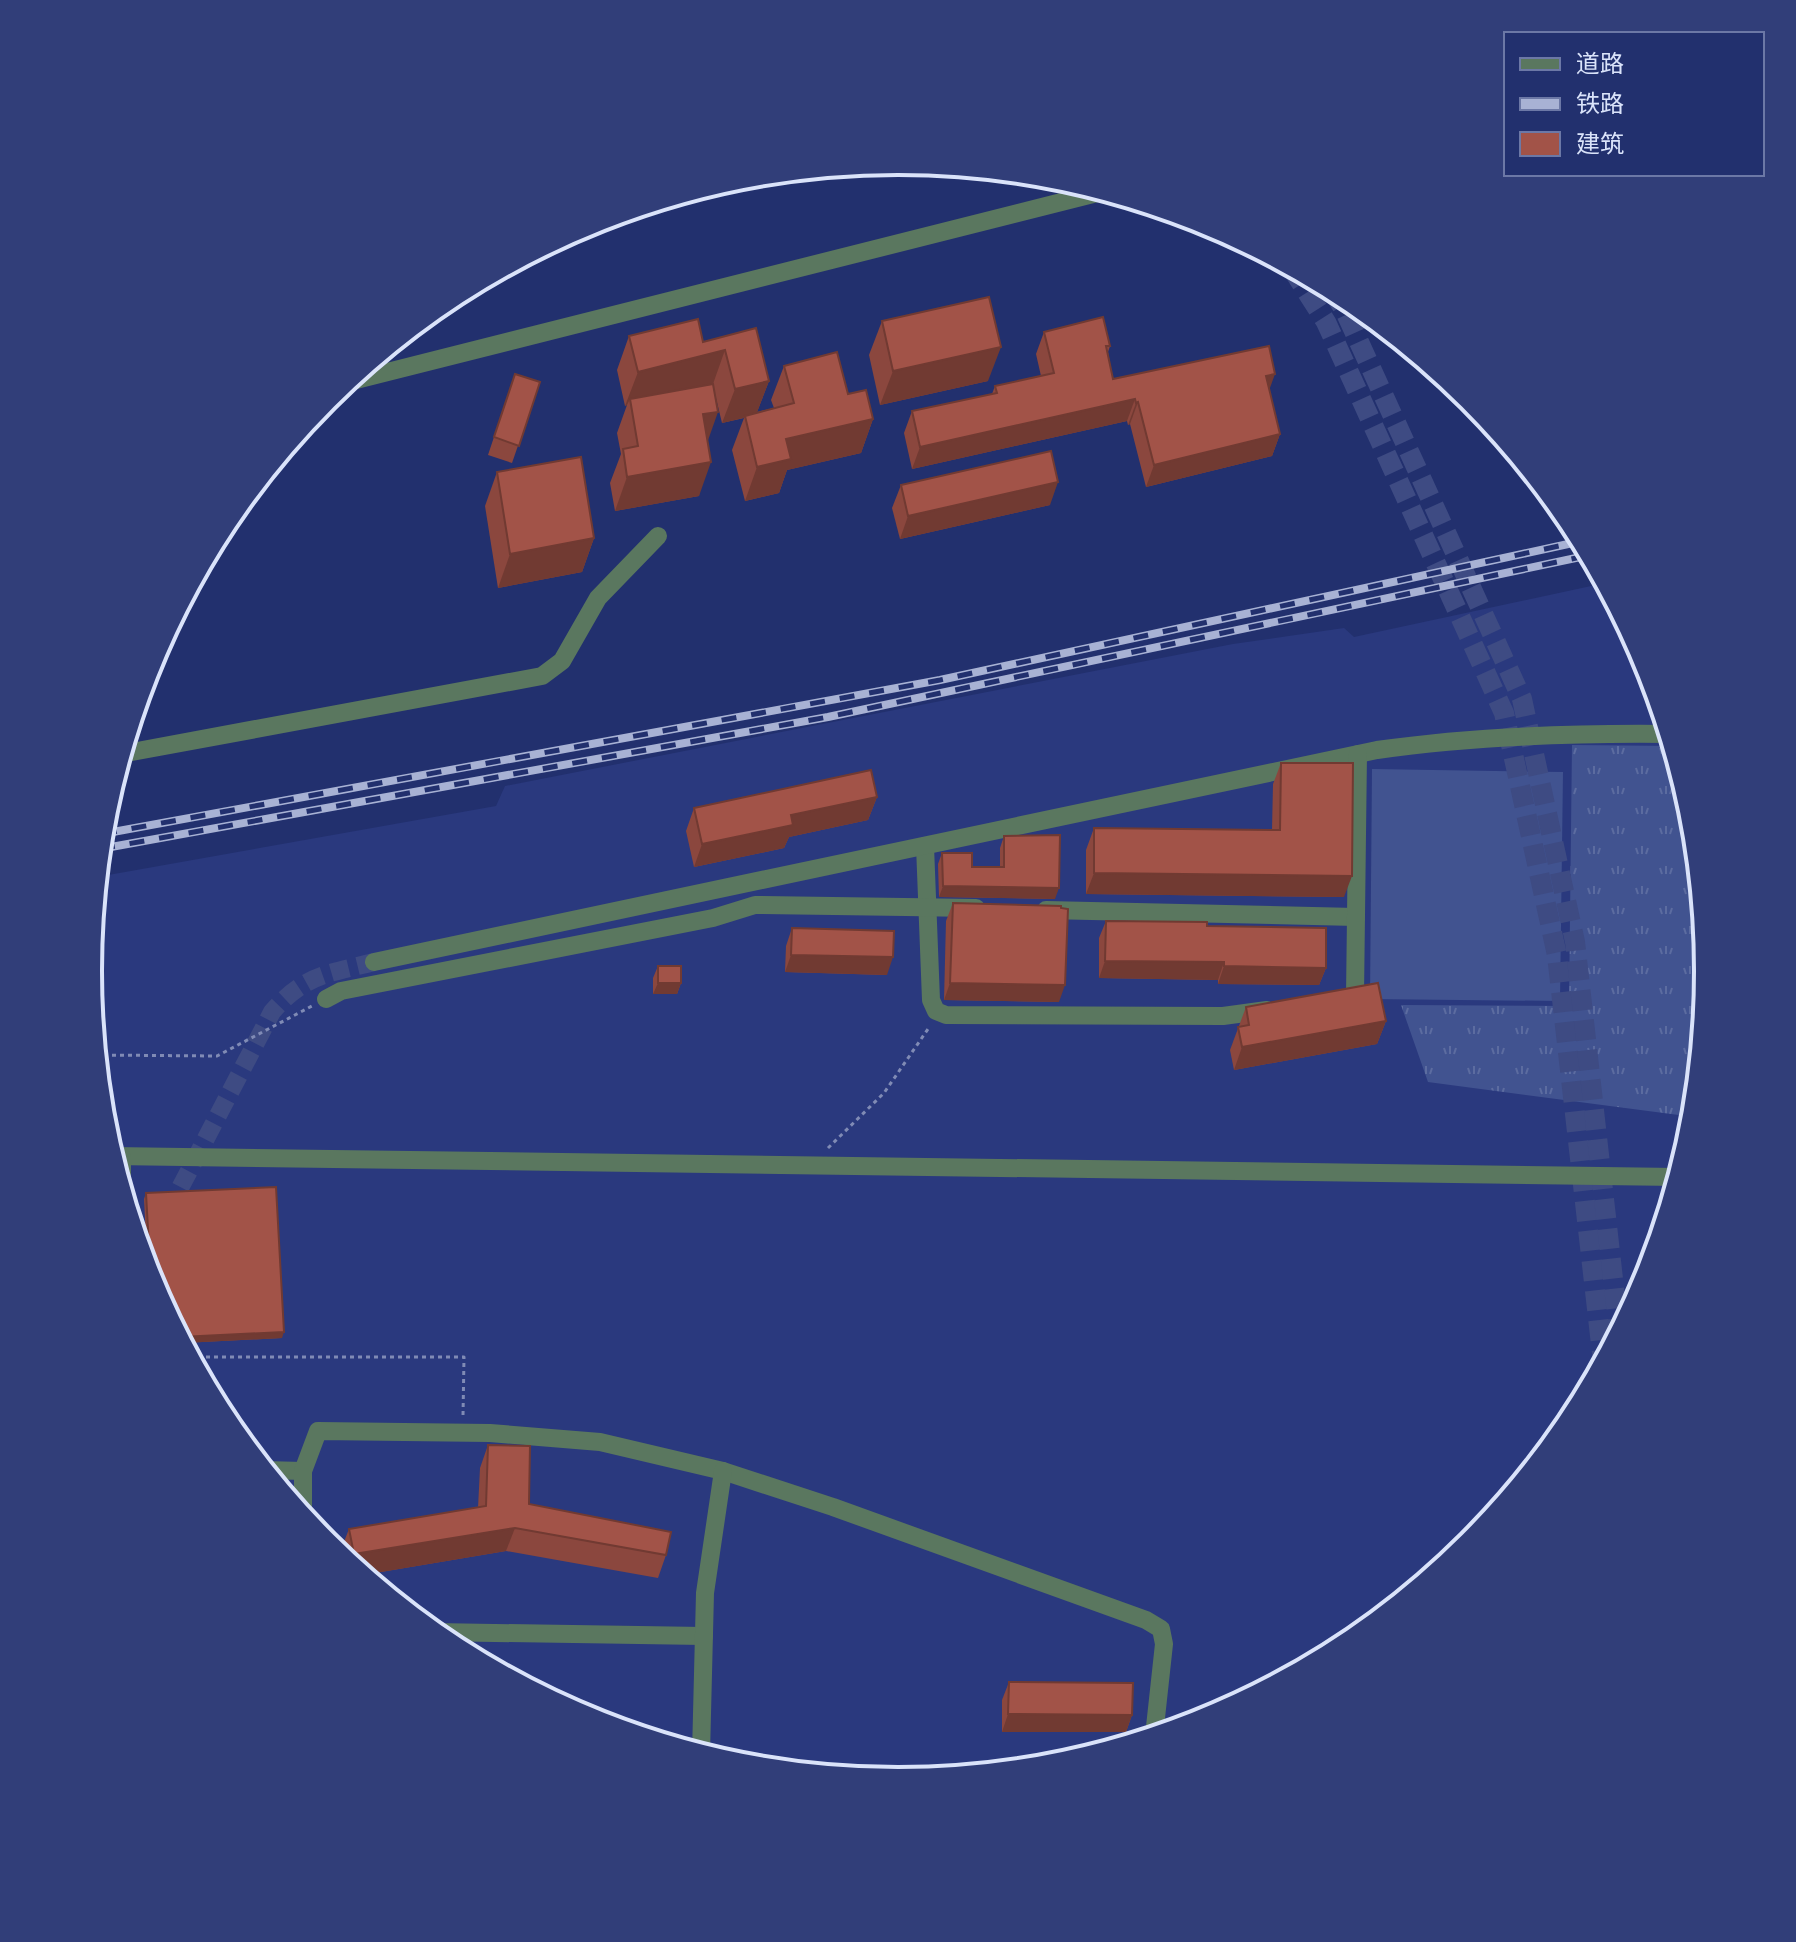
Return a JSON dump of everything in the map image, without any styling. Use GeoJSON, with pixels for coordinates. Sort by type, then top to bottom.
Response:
{"type":"FeatureCollection","features":[{"type":"Feature","properties":{"kind":"street"},"geometry":{"type":"LineString","coordinates":[[369,377],[1082,197]]}},
{"type":"Feature","properties":{"kind":"street"},"geometry":{"type":"LineString","coordinates":[[133,752],[542,676],[562,661],[598,598],[658,536]]}},
{"type":"Feature","properties":{"kind":"street"},"geometry":{"type":"LineString","coordinates":[[374,962],[1358,754],[1450,740],[1567,733],[1658,734]]}},
{"type":"Feature","properties":{"kind":"street"},"geometry":{"type":"LineString","coordinates":[[1326,1001],[1355,996],[1358,754]]}},
{"type":"Feature","properties":{"kind":"street"},"geometry":{"type":"LineString","coordinates":[[925,846],[931,1000],[936,1011],[946,1015],[1223,1016],[1282,1007]]}},
{"type":"Feature","properties":{"kind":"street"},"geometry":{"type":"LineString","coordinates":[[750,883],[755,905]]}},
{"type":"Feature","properties":{"kind":"street"},"geometry":{"type":"LineString","coordinates":[[326,999],[341,991],[713,918],[755,905],[992,909]]}},
{"type":"Feature","properties":{"kind":"street"},"geometry":{"type":"LineString","coordinates":[[1024,909],[1356,917]]}},
{"type":"Feature","properties":{"kind":"street"},"geometry":{"type":"LineString","coordinates":[[124,1156],[1667,1177]]}},
{"type":"Feature","properties":{"kind":"street"},"geometry":{"type":"LineString","coordinates":[[303,1499],[303,1471],[318,1431],[463,1433],[600,1442],[723,1471],[1146,1620],[1161,1629],[1164,1644],[1155,1725]]}},
{"type":"Feature","properties":{"kind":"street"},"geometry":{"type":"LineString","coordinates":[[278,1470],[303,1471]]}},
{"type":"Feature","properties":{"kind":"street"},"geometry":{"type":"LineString","coordinates":[[701,1742],[705,1593],[723,1471]]}},
{"type":"Feature","properties":{"kind":"street"},"geometry":{"type":"LineString","coordinates":[[455,1632],[704,1636]]}},
{"type":"Feature","properties":{"kind":"path"},"geometry":{"type":"LineString","coordinates":[[107,1055],[217,1056],[326,999]]}},
{"type":"Feature","properties":{"kind":"path"},"geometry":{"type":"LineString","coordinates":[[813,1166],[884,1093],[928,1030],[936,1011]]}},
{"type":"Feature","properties":{"kind":"path"},"geometry":{"type":"LineString","coordinates":[[202,1357],[464,1357],[463,1433]]}},
{"type":"Feature","properties":{"kind":"shaded area"},"geometry":{"type":"Polygon","coordinates":[[[1594,585],[1633,666],[1667,765],[1687,867],[1694,971],[1687,1075],[1679,1126],[1652,1227],[1612,1323],[1560,1413],[1530,1456],[1461,1534],[1383,1603],[1340,1633],[1250,1685],[1154,1725],[1104,1740],[1053,1752],[950,1765],[898,1767],[794,1760],[743,1752],[642,1725],[546,1685],[500,1660],[413,1603],[373,1569],[335,1534],[266,1456],[236,1413],[184,1323],[144,1227],[129,1177],[117,1126],[104,1023],[102,971],[108,875],[496,806],[505,786],[1233,644],[1344,628],[1354,637],[1594,585]]]}},
{"type":"Feature","properties":{"kind":"green space"},"geometry":{"type":"Polygon","coordinates":[[[1572,745],[1661,746],[1679,816],[1692,919],[1692,1023],[1681,1115],[1428,1082],[1401,1005],[1569,1006],[1572,745]]]}},
{"type":"Feature","properties":{"kind":"green space"},"geometry":{"type":"Polygon","coordinates":[[[1372,769],[1563,772],[1560,1001],[1370,999],[1372,769]]]}},
{"type":"Feature","properties":{"kind":"building"},"geometry":{"type":"Polygon","coordinates":[[[989,297],[1001,347],[893,371],[882,321],[989,297]]]}},
{"type":"Feature","properties":{"kind":"building"},"geometry":{"type":"Polygon","coordinates":[[[1103,317],[1113,379],[1269,346],[1275,374],[1266,376],[1280,434],[1154,465],[1135,399],[920,447],[912,411],[997,393],[995,386],[1054,373],[1044,332],[1103,317]]]}},
{"type":"Feature","properties":{"kind":"building"},"geometry":{"type":"Polygon","coordinates":[[[698,319],[703,342],[756,328],[769,381],[735,389],[725,350],[638,372],[629,336],[698,319]]]}},
{"type":"Feature","properties":{"kind":"building"},"geometry":{"type":"Polygon","coordinates":[[[837,352],[848,394],[866,390],[873,419],[786,439],[791,459],[757,467],[745,416],[794,403],[784,366],[837,352]]]}},
{"type":"Feature","properties":{"kind":"building"},"geometry":{"type":"Polygon","coordinates":[[[515,374],[540,382],[519,446],[494,437],[515,374]]]}},
{"type":"Feature","properties":{"kind":"building"},"geometry":{"type":"Polygon","coordinates":[[[713,384],[718,412],[703,414],[711,462],[627,477],[623,449],[638,446],[630,399],[713,384]]]}},
{"type":"Feature","properties":{"kind":"building"},"geometry":{"type":"Polygon","coordinates":[[[1051,451],[1058,482],[908,516],[901,485],[1051,451]]]}},
{"type":"Feature","properties":{"kind":"building"},"geometry":{"type":"Polygon","coordinates":[[[581,457],[594,538],[510,554],[497,472],[581,457]]]}},
{"type":"Feature","properties":{"kind":"building"},"geometry":{"type":"Polygon","coordinates":[[[1281,763],[1353,763],[1352,876],[1094,873],[1094,828],[1280,830],[1281,763]]]}},
{"type":"Feature","properties":{"kind":"building"},"geometry":{"type":"Polygon","coordinates":[[[871,770],[877,797],[791,815],[793,825],[702,844],[694,808],[871,770]]]}},
{"type":"Feature","properties":{"kind":"building"},"geometry":{"type":"Polygon","coordinates":[[[1060,835],[1059,888],[943,886],[942,853],[972,853],[972,867],[1004,867],[1004,836],[1060,835]]]}},
{"type":"Feature","properties":{"kind":"building"},"geometry":{"type":"Polygon","coordinates":[[[953,903],[1061,906],[1068,909],[1065,985],[950,983],[953,903]]]}},
{"type":"Feature","properties":{"kind":"building"},"geometry":{"type":"Polygon","coordinates":[[[1106,921],[1326,928],[1326,968],[1224,966],[1224,962],[1105,961],[1106,921]]]}},
{"type":"Feature","properties":{"kind":"building"},"geometry":{"type":"Polygon","coordinates":[[[792,928],[894,931],[893,957],[791,955],[792,928]]]}},
{"type":"Feature","properties":{"kind":"building"},"geometry":{"type":"Polygon","coordinates":[[[658,966],[681,966],[681,983],[658,983],[658,966]]]}},
{"type":"Feature","properties":{"kind":"building"},"geometry":{"type":"Polygon","coordinates":[[[1378,983],[1386,1021],[1242,1047],[1238,1027],[1249,1025],[1246,1007],[1378,983]]]}},
{"type":"Feature","properties":{"kind":"building"},"geometry":{"type":"Polygon","coordinates":[[[276,1187],[284,1332],[191,1336],[149,1239],[146,1193],[276,1187]]]}},
{"type":"Feature","properties":{"kind":"building"},"geometry":{"type":"Polygon","coordinates":[[[488,1445],[530,1446],[529,1504],[671,1532],[666,1555],[515,1528],[356,1554],[353,1551],[349,1529],[486,1506],[488,1445]]]}},
{"type":"Feature","properties":{"kind":"building"},"geometry":{"type":"Polygon","coordinates":[[[1009,1682],[1133,1683],[1132,1715],[1008,1714],[1009,1682]]]}},
{"type":"Feature","properties":{"kind":"tunnel"},"geometry":{"type":"LineString","coordinates":[[1303,287],[1326,322],[1504,713],[1557,955],[1601,1343]]}},
{"type":"Feature","properties":{"kind":"tunnel"},"geometry":{"type":"LineString","coordinates":[[1346,313],[1522,699],[1575,942],[1617,1312]]}},
{"type":"Feature","properties":{"kind":"tunnel"},"geometry":{"type":"LineString","coordinates":[[151,1244],[272,1012],[295,990],[318,977],[374,962]]}},
{"type":"Feature","properties":{"kind":"railway"},"geometry":{"type":"LineString","coordinates":[[115,832],[940,680],[1569,544]]}},
{"type":"Feature","properties":{"kind":"railway"},"geometry":{"type":"LineString","coordinates":[[112,847],[828,717],[1578,558]]}}]}
